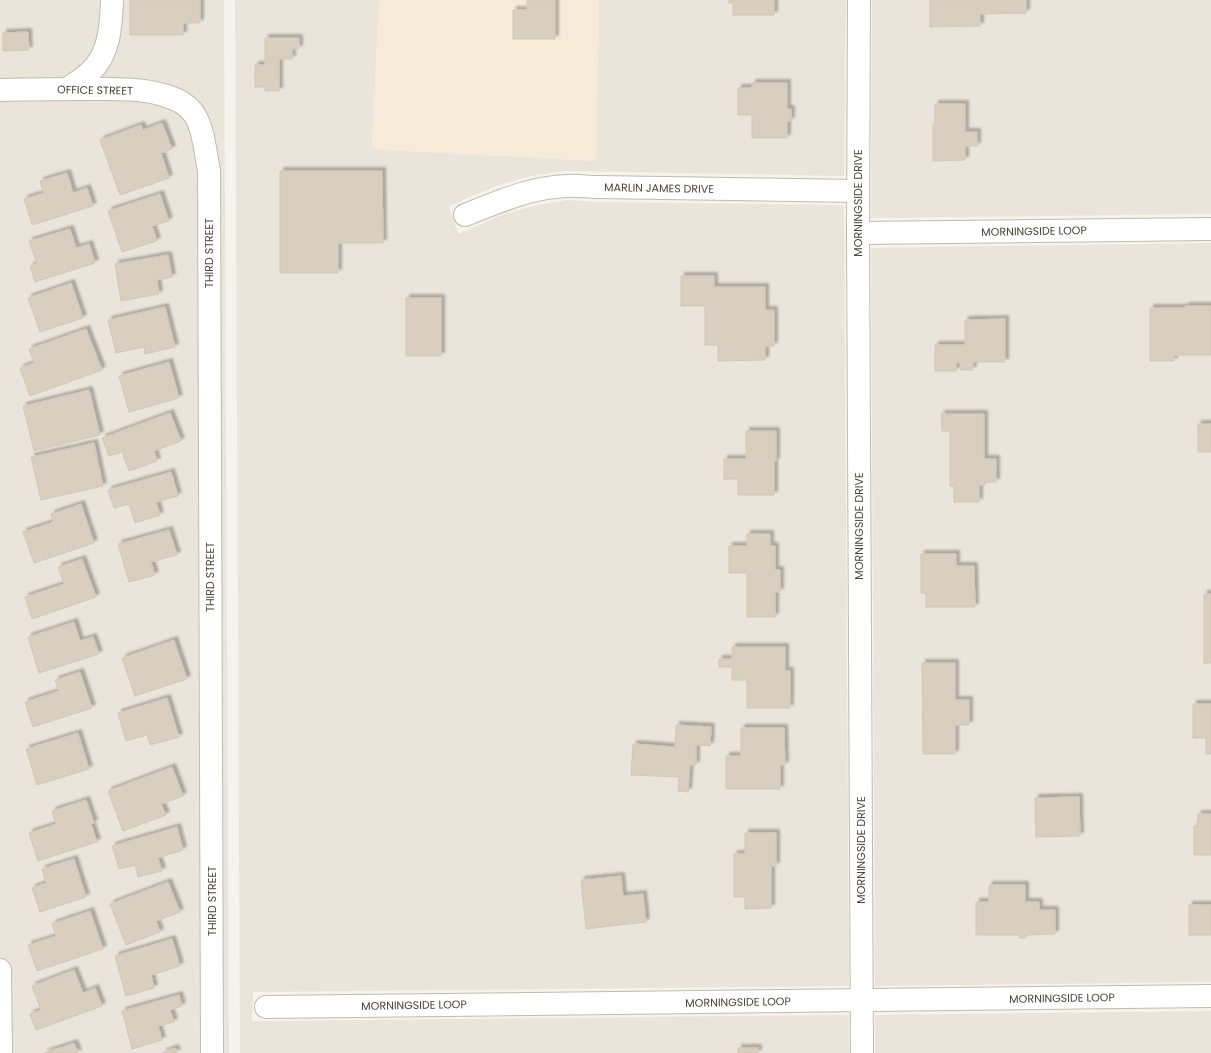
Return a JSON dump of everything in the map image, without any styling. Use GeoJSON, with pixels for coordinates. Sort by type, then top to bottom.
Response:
{"type":"FeatureCollection","features":[{"type":"Feature","properties":{"kind":"street"},"geometry":{"type":"LineString","coordinates":[[67,89],[90,72],[102,57],[110,28],[112,0]]}},
{"type":"Feature","properties":{"kind":"street","name":"MORNINGSIDE DRIVE"},"geometry":{"type":"LineString","coordinates":[[859,0],[858,233],[862,1053]]}},
{"type":"Feature","properties":{"kind":"street","name":"OFFICE STREET"},"geometry":{"type":"LineString","coordinates":[[0,90],[124,89],[153,92],[171,97],[186,106]]}},
{"type":"Feature","properties":{"kind":"street","name":"THIRD STREET"},"geometry":{"type":"LineString","coordinates":[[186,106],[194,115],[200,128],[209,170],[212,1053]]}},
{"type":"Feature","properties":{"kind":"street","name":"MARLIN JAMES DRIVE"},"geometry":{"type":"LineString","coordinates":[[465,215],[500,200],[534,190],[566,186],[858,191]]}},
{"type":"Feature","properties":{"kind":"street","name":"MORNINGSIDE LOOP"},"geometry":{"type":"LineString","coordinates":[[858,233],[1211,229]]}},
{"type":"Feature","properties":{"kind":"street"},"geometry":{"type":"LineString","coordinates":[[0,970],[1,1053]]}},
{"type":"Feature","properties":{"kind":"street","name":"MORNINGSIDE LOOP"},"geometry":{"type":"LineString","coordinates":[[266,1007],[1211,996]]}},
{"type":"Feature","properties":{"kind":"shaded area"},"geometry":{"type":"Polygon","coordinates":[[[0,0],[224,0],[229,1053],[0,1053],[0,0]]]}},
{"type":"Feature","properties":{"kind":"shaded area"},"geometry":{"type":"Polygon","coordinates":[[[235,0],[379,0],[372,149],[596,161],[599,0],[846,0],[844,176],[565,171],[531,176],[496,186],[449,206],[458,234],[504,214],[537,205],[567,200],[598,202],[844,205],[849,986],[253,992],[252,1021],[849,1015],[849,1053],[240,1053],[235,0]]]}},
{"type":"Feature","properties":{"kind":"shaded area"},"geometry":{"type":"Polygon","coordinates":[[[379,0],[599,0],[596,161],[372,149],[379,0]]]}},
{"type":"Feature","properties":{"kind":"shaded area"},"geometry":{"type":"Polygon","coordinates":[[[872,0],[1211,0],[1211,214],[871,218],[872,0]]]}},
{"type":"Feature","properties":{"kind":"shaded area"},"geometry":{"type":"Polygon","coordinates":[[[1211,243],[1211,982],[875,986],[871,248],[1211,243]]]}},
{"type":"Feature","properties":{"kind":"shaded area"},"geometry":{"type":"Polygon","coordinates":[[[1211,1011],[1211,1053],[875,1053],[875,1015],[1211,1011]]]}},
{"type":"Feature","properties":{"kind":"building"},"geometry":{"type":"Polygon","coordinates":[[[130,0],[200,0],[200,23],[183,23],[183,35],[130,35],[130,0]]]}},
{"type":"Feature","properties":{"kind":"building"},"geometry":{"type":"Polygon","coordinates":[[[527,0],[555,0],[555,39],[513,39],[513,10],[527,10],[527,0]]]}},
{"type":"Feature","properties":{"kind":"building"},"geometry":{"type":"Polygon","coordinates":[[[729,0],[774,0],[774,15],[733,15],[733,3],[729,3],[729,0]]]}},
{"type":"Feature","properties":{"kind":"building"},"geometry":{"type":"Polygon","coordinates":[[[930,0],[1026,0],[1026,13],[980,14],[980,26],[930,27],[930,0]]]}},
{"type":"Feature","properties":{"kind":"building"},"geometry":{"type":"Polygon","coordinates":[[[28,32],[29,50],[3,51],[3,33],[28,32]]]}},
{"type":"Feature","properties":{"kind":"building"},"geometry":{"type":"Polygon","coordinates":[[[265,38],[299,38],[299,49],[292,49],[292,59],[279,59],[279,91],[265,91],[265,87],[255,87],[255,65],[265,65],[265,38]]]}},
{"type":"Feature","properties":{"kind":"building"},"geometry":{"type":"Polygon","coordinates":[[[752,83],[787,83],[787,109],[791,109],[791,121],[787,121],[787,138],[752,138],[752,115],[738,115],[738,88],[752,88],[752,83]]]}},
{"type":"Feature","properties":{"kind":"building"},"geometry":{"type":"Polygon","coordinates":[[[935,104],[965,104],[965,132],[977,132],[977,146],[965,146],[965,160],[933,161],[933,124],[935,124],[935,104]]]}},
{"type":"Feature","properties":{"kind":"building"},"geometry":{"type":"Polygon","coordinates":[[[162,123],[172,149],[161,153],[169,178],[120,195],[100,140],[141,125],[143,130],[162,123]]]}},
{"type":"Feature","properties":{"kind":"building"},"geometry":{"type":"Polygon","coordinates":[[[280,171],[382,171],[383,243],[338,243],[338,273],[280,273],[280,171]]]}},
{"type":"Feature","properties":{"kind":"building"},"geometry":{"type":"Polygon","coordinates":[[[67,173],[73,193],[87,188],[93,206],[32,225],[24,199],[44,193],[40,181],[67,173]]]}},
{"type":"Feature","properties":{"kind":"building"},"geometry":{"type":"Polygon","coordinates":[[[160,194],[169,221],[152,226],[157,241],[122,252],[108,211],[160,194]]]}},
{"type":"Feature","properties":{"kind":"building"},"geometry":{"type":"Polygon","coordinates":[[[70,229],[76,248],[89,244],[95,263],[35,282],[30,266],[37,264],[29,241],[70,229]]]}},
{"type":"Feature","properties":{"kind":"building"},"geometry":{"type":"Polygon","coordinates":[[[168,255],[172,277],[157,280],[159,294],[121,301],[115,264],[168,255]]]}},
{"type":"Feature","properties":{"kind":"building"},"geometry":{"type":"Polygon","coordinates":[[[681,276],[714,276],[714,287],[765,287],[765,310],[774,310],[774,346],[765,346],[765,360],[718,361],[718,345],[705,345],[705,306],[681,306],[681,276]]]}},
{"type":"Feature","properties":{"kind":"building"},"geometry":{"type":"Polygon","coordinates":[[[71,283],[83,318],[40,332],[28,298],[71,283]]]}},
{"type":"Feature","properties":{"kind":"building"},"geometry":{"type":"Polygon","coordinates":[[[406,298],[441,298],[441,356],[406,356],[406,298]]]}},
{"type":"Feature","properties":{"kind":"building"},"geometry":{"type":"Polygon","coordinates":[[[1185,306],[1211,306],[1211,355],[1174,355],[1174,361],[1150,361],[1150,308],[1186,308],[1185,306]]]}},
{"type":"Feature","properties":{"kind":"building"},"geometry":{"type":"Polygon","coordinates":[[[165,307],[175,347],[145,354],[144,347],[116,353],[108,320],[165,307]]]}},
{"type":"Feature","properties":{"kind":"building"},"geometry":{"type":"Polygon","coordinates":[[[1005,319],[1005,362],[973,362],[973,370],[961,370],[961,362],[956,362],[956,371],[935,371],[935,345],[965,345],[965,320],[1005,319]]]}},
{"type":"Feature","properties":{"kind":"building"},"geometry":{"type":"Polygon","coordinates":[[[86,329],[102,370],[30,396],[20,368],[34,363],[29,349],[86,329]]]}},
{"type":"Feature","properties":{"kind":"building"},"geometry":{"type":"Polygon","coordinates":[[[169,362],[179,398],[129,412],[119,376],[169,362]]]}},
{"type":"Feature","properties":{"kind":"building"},"geometry":{"type":"Polygon","coordinates":[[[89,390],[100,435],[34,451],[23,406],[89,390]]]}},
{"type":"Feature","properties":{"kind":"building"},"geometry":{"type":"Polygon","coordinates":[[[170,413],[181,441],[154,451],[157,461],[129,471],[122,452],[109,456],[102,438],[170,413]]]}},
{"type":"Feature","properties":{"kind":"building"},"geometry":{"type":"Polygon","coordinates":[[[941,414],[984,414],[984,459],[996,459],[996,482],[985,482],[985,485],[979,485],[979,502],[954,502],[954,486],[950,486],[950,431],[942,431],[941,414]]]}},
{"type":"Feature","properties":{"kind":"building"},"geometry":{"type":"Polygon","coordinates":[[[1198,424],[1211,424],[1211,452],[1198,452],[1198,424]]]}},
{"type":"Feature","properties":{"kind":"building"},"geometry":{"type":"Polygon","coordinates":[[[746,431],[776,431],[774,495],[738,495],[738,479],[724,479],[724,459],[746,459],[746,431]]]}},
{"type":"Feature","properties":{"kind":"building"},"geometry":{"type":"Polygon","coordinates":[[[94,443],[103,486],[41,500],[31,457],[94,443]]]}},
{"type":"Feature","properties":{"kind":"building"},"geometry":{"type":"Polygon","coordinates":[[[171,472],[178,496],[156,502],[160,515],[135,523],[129,504],[114,508],[108,490],[171,472]]]}},
{"type":"Feature","properties":{"kind":"building"},"geometry":{"type":"Polygon","coordinates":[[[81,504],[94,543],[34,563],[23,532],[53,522],[51,514],[81,504]]]}},
{"type":"Feature","properties":{"kind":"building"},"geometry":{"type":"Polygon","coordinates":[[[169,530],[177,555],[151,562],[155,575],[129,582],[118,544],[169,530]]]}},
{"type":"Feature","properties":{"kind":"building"},"geometry":{"type":"Polygon","coordinates":[[[747,534],[770,534],[770,546],[775,546],[775,570],[780,570],[780,592],[775,592],[775,617],[747,617],[747,573],[729,573],[729,546],[747,546],[747,534]]]}},
{"type":"Feature","properties":{"kind":"building"},"geometry":{"type":"Polygon","coordinates":[[[921,554],[956,554],[956,566],[974,566],[975,607],[926,607],[926,593],[921,593],[921,554]]]}},
{"type":"Feature","properties":{"kind":"building"},"geometry":{"type":"Polygon","coordinates":[[[82,559],[96,597],[32,619],[25,597],[64,584],[58,567],[82,559]]]}},
{"type":"Feature","properties":{"kind":"building"},"geometry":{"type":"Polygon","coordinates":[[[1204,594],[1211,594],[1211,663],[1204,663],[1204,594]]]}},
{"type":"Feature","properties":{"kind":"building"},"geometry":{"type":"Polygon","coordinates":[[[74,622],[80,641],[93,637],[99,654],[39,673],[28,637],[74,622]]]}},
{"type":"Feature","properties":{"kind":"building"},"geometry":{"type":"Polygon","coordinates":[[[174,640],[187,679],[135,696],[122,658],[174,640]]]}},
{"type":"Feature","properties":{"kind":"building"},"geometry":{"type":"Polygon","coordinates":[[[732,647],[785,647],[785,671],[790,671],[790,708],[747,708],[747,680],[732,680],[732,667],[719,667],[719,659],[732,659],[732,647]]]}},
{"type":"Feature","properties":{"kind":"building"},"geometry":{"type":"Polygon","coordinates":[[[922,663],[955,663],[955,700],[969,700],[969,725],[955,725],[955,754],[923,754],[922,663]]]}},
{"type":"Feature","properties":{"kind":"building"},"geometry":{"type":"Polygon","coordinates":[[[80,672],[92,708],[33,727],[25,702],[59,691],[55,680],[80,672]]]}},
{"type":"Feature","properties":{"kind":"building"},"geometry":{"type":"Polygon","coordinates":[[[167,698],[179,737],[150,745],[147,735],[126,741],[118,713],[167,698]]]}},
{"type":"Feature","properties":{"kind":"building"},"geometry":{"type":"Polygon","coordinates":[[[1193,704],[1211,704],[1211,754],[1206,754],[1206,738],[1193,738],[1193,704]]]}},
{"type":"Feature","properties":{"kind":"building"},"geometry":{"type":"Polygon","coordinates":[[[676,725],[711,727],[710,746],[696,745],[696,765],[690,765],[688,792],[678,791],[679,777],[631,775],[633,744],[675,747],[676,725]]]}},
{"type":"Feature","properties":{"kind":"building"},"geometry":{"type":"Polygon","coordinates":[[[741,728],[784,728],[785,765],[780,765],[780,789],[726,789],[726,756],[741,756],[741,728]]]}},
{"type":"Feature","properties":{"kind":"building"},"geometry":{"type":"Polygon","coordinates":[[[78,733],[89,769],[37,785],[26,749],[78,733]]]}},
{"type":"Feature","properties":{"kind":"building"},"geometry":{"type":"Polygon","coordinates":[[[172,767],[183,796],[161,804],[166,815],[123,831],[108,791],[172,767]]]}},
{"type":"Feature","properties":{"kind":"building"},"geometry":{"type":"Polygon","coordinates":[[[1079,797],[1080,836],[1036,837],[1035,798],[1079,797]]]}},
{"type":"Feature","properties":{"kind":"building"},"geometry":{"type":"Polygon","coordinates":[[[86,800],[94,823],[91,824],[97,842],[38,861],[29,833],[56,824],[52,811],[86,800]]]}},
{"type":"Feature","properties":{"kind":"building"},"geometry":{"type":"Polygon","coordinates":[[[1198,814],[1211,814],[1211,855],[1194,855],[1194,826],[1198,826],[1198,814]]]}},
{"type":"Feature","properties":{"kind":"building"},"geometry":{"type":"Polygon","coordinates":[[[177,827],[183,850],[158,858],[162,871],[138,877],[135,865],[119,869],[112,846],[177,827]]]}},
{"type":"Feature","properties":{"kind":"building"},"geometry":{"type":"Polygon","coordinates":[[[745,833],[776,833],[776,866],[771,866],[771,908],[745,909],[745,897],[734,897],[734,854],[745,854],[745,833]]]}},
{"type":"Feature","properties":{"kind":"building"},"geometry":{"type":"Polygon","coordinates":[[[74,859],[86,897],[40,912],[32,888],[46,883],[42,869],[74,859]]]}},
{"type":"Feature","properties":{"kind":"building"},"geometry":{"type":"Polygon","coordinates":[[[621,876],[623,896],[643,894],[646,922],[586,929],[581,880],[621,876]]]}},
{"type":"Feature","properties":{"kind":"building"},"geometry":{"type":"Polygon","coordinates":[[[168,882],[180,912],[156,921],[160,932],[126,945],[110,904],[168,882]]]}},
{"type":"Feature","properties":{"kind":"building"},"geometry":{"type":"Polygon","coordinates":[[[989,885],[1025,885],[1025,902],[1039,902],[1039,910],[1055,910],[1055,934],[1025,935],[1025,938],[1019,938],[1019,935],[976,935],[976,902],[989,902],[989,885]]]}},
{"type":"Feature","properties":{"kind":"building"},"geometry":{"type":"Polygon","coordinates":[[[1189,905],[1211,905],[1211,935],[1189,935],[1189,905]]]}},
{"type":"Feature","properties":{"kind":"building"},"geometry":{"type":"Polygon","coordinates":[[[90,911],[103,949],[37,971],[28,945],[56,936],[52,924],[90,911]]]}},
{"type":"Feature","properties":{"kind":"building"},"geometry":{"type":"Polygon","coordinates":[[[172,939],[180,966],[151,975],[154,988],[126,996],[115,956],[172,939]]]}},
{"type":"Feature","properties":{"kind":"building"},"geometry":{"type":"Polygon","coordinates":[[[74,970],[83,993],[95,988],[102,1006],[36,1030],[30,1014],[41,1010],[32,986],[74,970]]]}},
{"type":"Feature","properties":{"kind":"building"},"geometry":{"type":"Polygon","coordinates":[[[179,995],[182,1006],[170,1010],[174,1022],[158,1026],[162,1040],[132,1049],[122,1011],[179,995]]]}},
{"type":"Feature","properties":{"kind":"building"},"geometry":{"type":"Polygon","coordinates":[[[74,1043],[78,1053],[44,1053],[74,1043]]]}},
{"type":"Feature","properties":{"kind":"building"},"geometry":{"type":"Polygon","coordinates":[[[175,1048],[177,1053],[162,1053],[175,1048]]]}},
{"type":"Feature","properties":{"kind":"building"},"geometry":{"type":"Polygon","coordinates":[[[738,1048],[758,1048],[758,1053],[738,1053],[738,1048]]]}}]}
